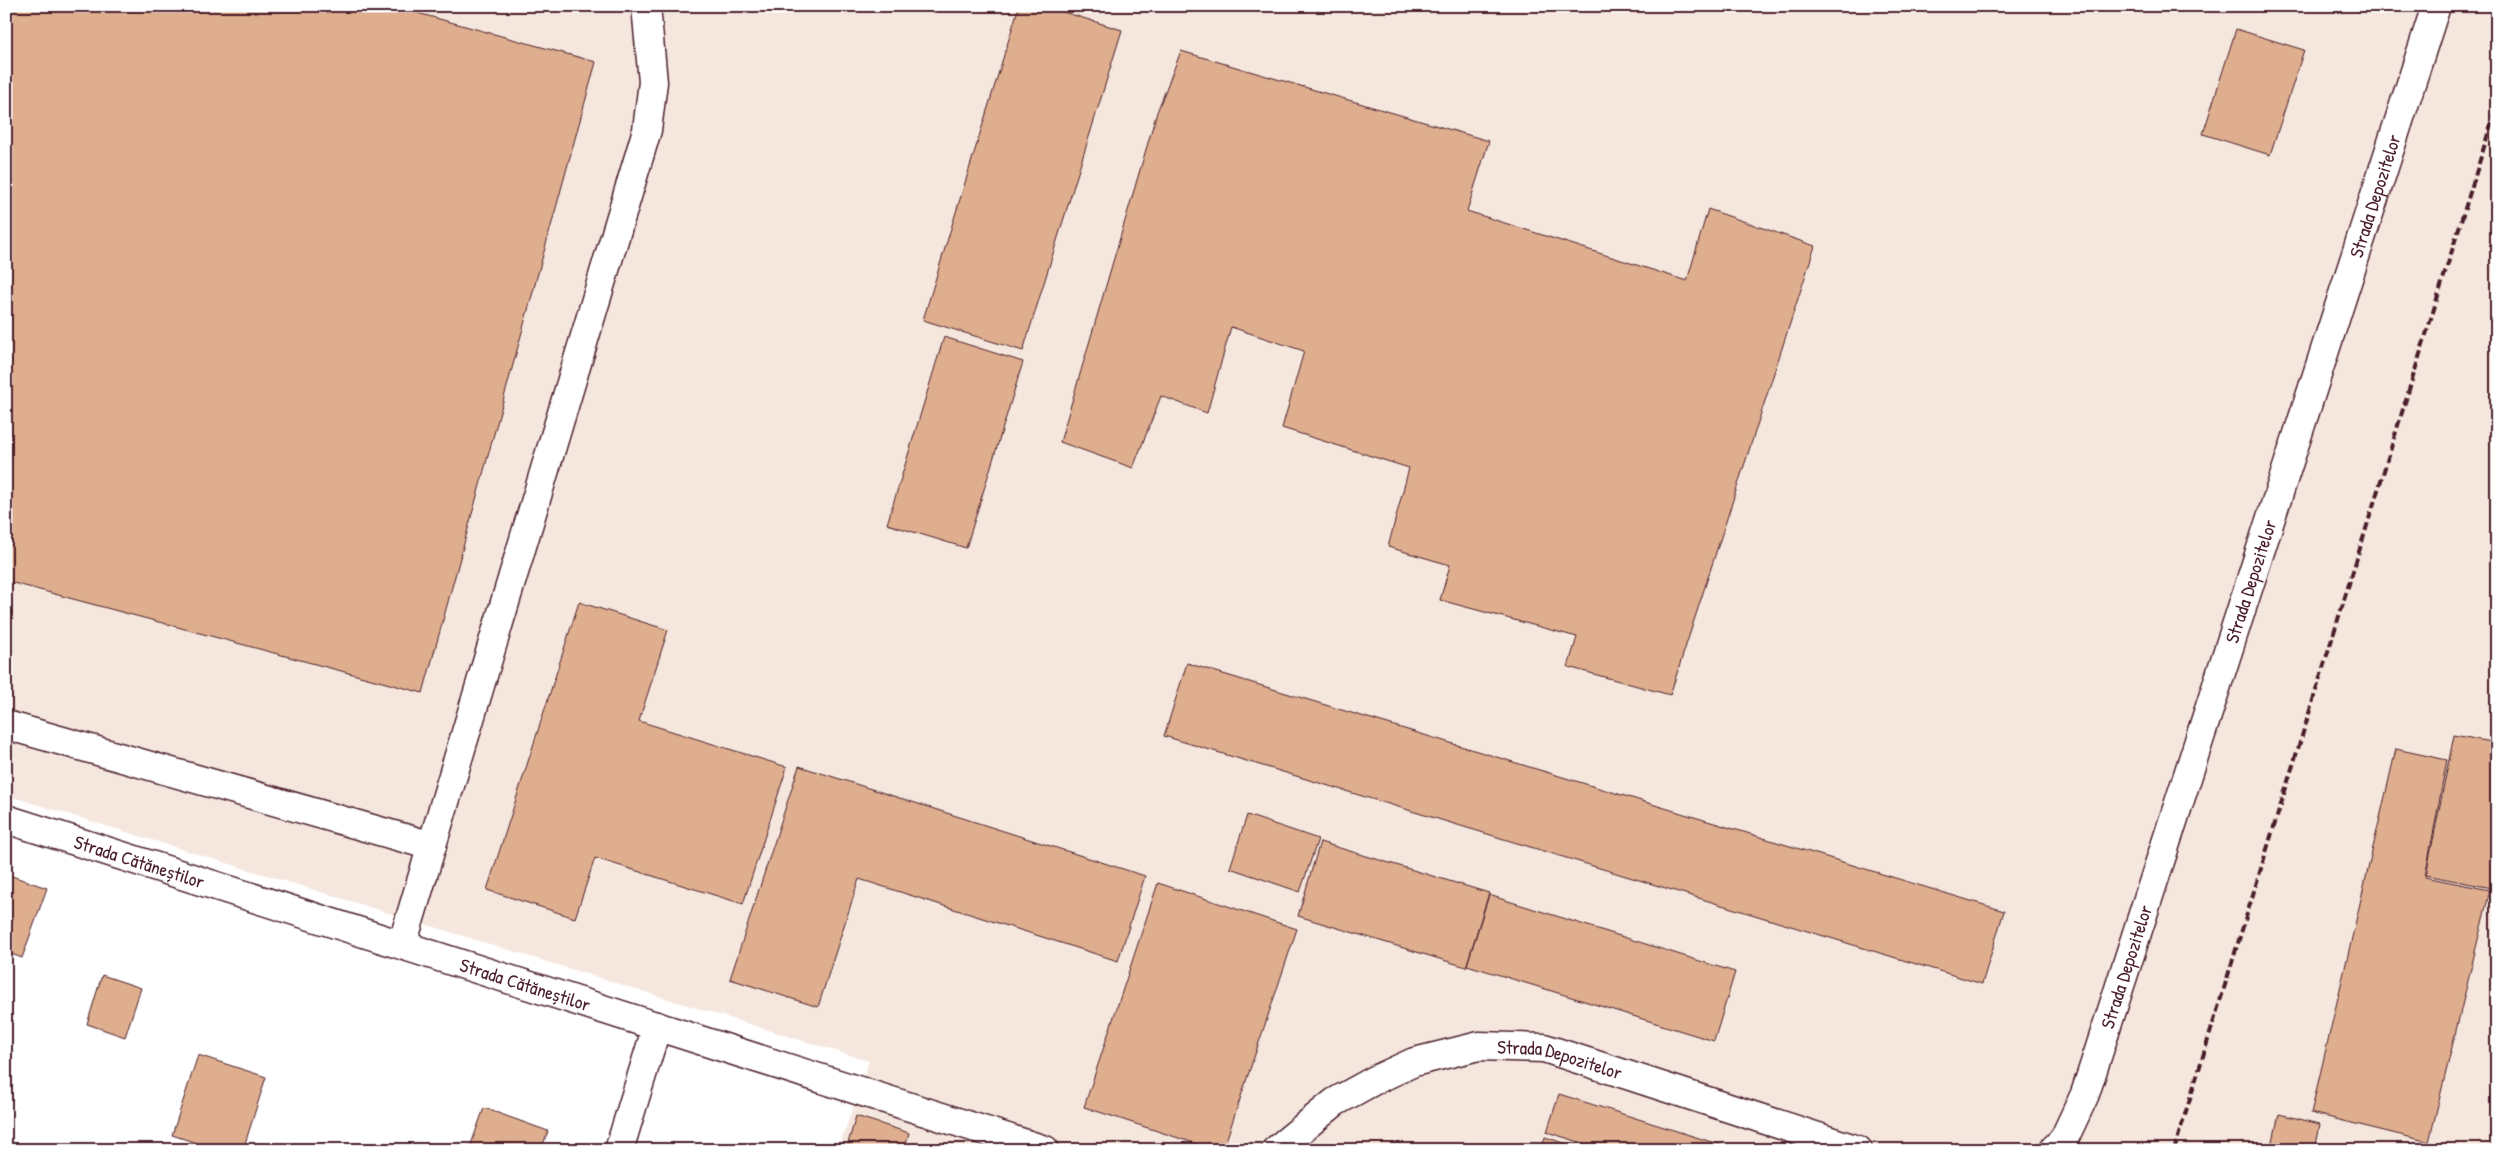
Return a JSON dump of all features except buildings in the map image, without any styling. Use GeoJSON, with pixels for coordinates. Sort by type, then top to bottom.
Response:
{"type":"FeatureCollection","features":[{"type":"Feature","properties":{"kind":"street"},"geometry":{"type":"LineString","coordinates":[[402,945],[647,130],[653,82],[646,6]]}},
{"type":"Feature","properties":{"kind":"street","name":"Strada Depozitelor"},"geometry":{"type":"LineString","coordinates":[[2052,1150],[2064,1139],[2086,1094],[2436,6]]}},
{"type":"Feature","properties":{"kind":"street"},"geometry":{"type":"LineString","coordinates":[[6,726],[432,846]]}},
{"type":"Feature","properties":{"kind":"street","name":"Strada Cătăneștilor"},"geometry":{"type":"LineString","coordinates":[[6,819],[1045,1150]]}},
{"type":"Feature","properties":{"kind":"street"},"geometry":{"type":"LineString","coordinates":[[619,1150],[657,1026]]}},
{"type":"Feature","properties":{"kind":"street","name":"Strada Depozitelor"},"geometry":{"type":"LineString","coordinates":[[1276,1150],[1335,1102],[1375,1080],[1414,1062],[1479,1046],[1544,1048],[1858,1150]]}},
{"type":"Feature","properties":{"kind":"shaded area"},"geometry":{"type":"Polygon","coordinates":[[[6,6],[2497,6],[2497,1150],[838,1150],[869,1061],[6,795],[6,6]]]}},
{"type":"Feature","properties":{"kind":"railway"},"geometry":{"type":"LineString","coordinates":[[2174,1150],[2497,105]]}}]}
